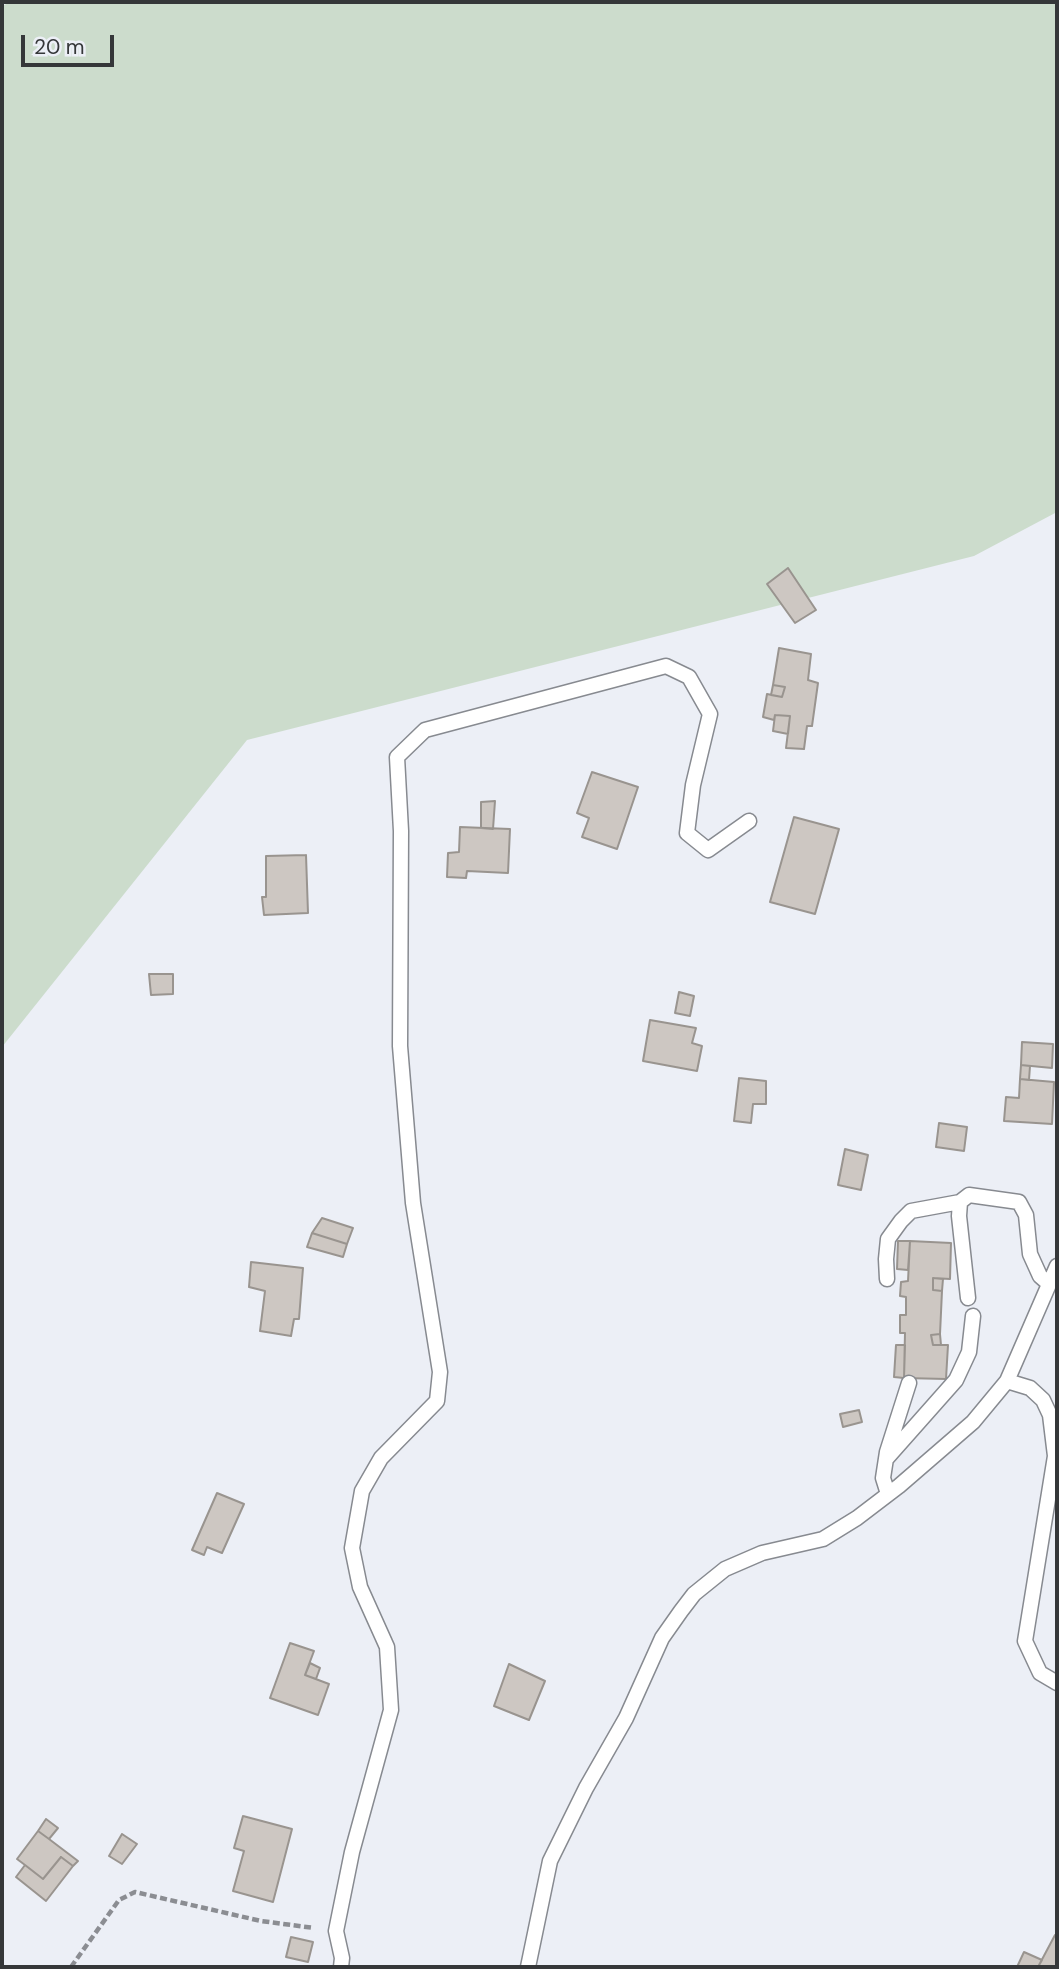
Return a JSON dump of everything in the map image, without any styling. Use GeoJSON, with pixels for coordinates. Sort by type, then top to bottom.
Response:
{"type":"FeatureCollection","features":[{"type":"Feature","properties":{"kind":"lane"},"geometry":{"type":"LineString","coordinates":[[341,1967],[342,1958],[336,1931],[352,1852],[391,1710],[387,1647],[360,1587],[352,1548],[362,1490],[381,1458],[437,1401],[440,1372],[413,1203],[400,1046],[401,831],[397,757],[425,730],[666,666],[689,677],[710,714],[693,785],[687,833],[708,849],[749,821]]}},
{"type":"Feature","properties":{"kind":"lane"},"geometry":{"type":"LineString","coordinates":[[887,1279],[888,1239],[901,1220],[911,1211],[960,1202],[969,1195],[1019,1202],[1026,1215],[1030,1254],[1040,1276],[1048,1283]]}},
{"type":"Feature","properties":{"kind":"lane"},"geometry":{"type":"LineString","coordinates":[[960,1202],[961,1241],[968,1298]]}},
{"type":"Feature","properties":{"kind":"lane"},"geometry":{"type":"LineString","coordinates":[[528,1967],[550,1861],[586,1788],[626,1718],[662,1638],[681,1611],[694,1594],[725,1569],[762,1553],[822,1539],[856,1518],[973,1422],[1007,1381],[1057,1266]]}},
{"type":"Feature","properties":{"kind":"lane"},"geometry":{"type":"LineString","coordinates":[[886,1459],[956,1380],[969,1352],[973,1316]]}},
{"type":"Feature","properties":{"kind":"lane"},"geometry":{"type":"LineString","coordinates":[[1007,1381],[1030,1388],[1043,1400],[1050,1415],[1055,1456],[1025,1641],[1040,1673],[1057,1683]]}},
{"type":"Feature","properties":{"kind":"lane"},"geometry":{"type":"LineString","coordinates":[[888,1494],[883,1478],[886,1459],[909,1383]]}},
{"type":"Feature","properties":{"kind":"path"},"geometry":{"type":"LineString","coordinates":[[71,1967],[119,1900],[135,1892],[261,1921],[336,1931]]}},
{"type":"Feature","properties":{"kind":"green space"},"geometry":{"type":"Polygon","coordinates":[[[11,2],[1057,2],[1057,512],[974,556],[247,740],[2,1047],[2,6],[11,2]]]}},
{"type":"Feature","properties":{"kind":"building"},"geometry":{"type":"Polygon","coordinates":[[[788,568],[816,610],[795,623],[767,584],[788,568]]]}},
{"type":"Feature","properties":{"kind":"building"},"geometry":{"type":"Polygon","coordinates":[[[779,648],[811,654],[808,680],[818,683],[812,726],[807,726],[804,749],[786,748],[790,716],[775,715],[774,720],[763,717],[767,694],[782,697],[785,687],[773,685],[779,648]]]}},
{"type":"Feature","properties":{"kind":"building"},"geometry":{"type":"Polygon","coordinates":[[[773,685],[785,687],[782,697],[771,695],[773,685]]]}},
{"type":"Feature","properties":{"kind":"building"},"geometry":{"type":"Polygon","coordinates":[[[775,715],[790,716],[788,734],[773,731],[775,715]]]}},
{"type":"Feature","properties":{"kind":"building"},"geometry":{"type":"Polygon","coordinates":[[[592,772],[638,787],[617,849],[582,837],[589,818],[577,813],[592,772]]]}},
{"type":"Feature","properties":{"kind":"building"},"geometry":{"type":"Polygon","coordinates":[[[495,801],[493,829],[481,828],[481,802],[495,801]]]}},
{"type":"Feature","properties":{"kind":"building"},"geometry":{"type":"Polygon","coordinates":[[[794,817],[839,829],[815,914],[770,902],[794,817]]]}},
{"type":"Feature","properties":{"kind":"building"},"geometry":{"type":"Polygon","coordinates":[[[460,827],[510,829],[508,873],[467,871],[466,878],[447,877],[448,853],[459,852],[460,827]]]}},
{"type":"Feature","properties":{"kind":"building"},"geometry":{"type":"Polygon","coordinates":[[[306,855],[308,913],[264,915],[262,897],[266,897],[266,856],[306,855]]]}},
{"type":"Feature","properties":{"kind":"building"},"geometry":{"type":"Polygon","coordinates":[[[149,974],[173,974],[173,994],[151,995],[149,974]]]}},
{"type":"Feature","properties":{"kind":"building"},"geometry":{"type":"Polygon","coordinates":[[[679,992],[694,996],[690,1016],[675,1013],[679,992]]]}},
{"type":"Feature","properties":{"kind":"building"},"geometry":{"type":"Polygon","coordinates":[[[650,1020],[696,1028],[692,1043],[702,1046],[697,1071],[643,1061],[650,1020]]]}},
{"type":"Feature","properties":{"kind":"building"},"geometry":{"type":"Polygon","coordinates":[[[1022,1042],[1053,1044],[1052,1068],[1021,1065],[1022,1042]]]}},
{"type":"Feature","properties":{"kind":"building"},"geometry":{"type":"Polygon","coordinates":[[[1021,1065],[1030,1066],[1029,1080],[1020,1079],[1021,1065]]]}},
{"type":"Feature","properties":{"kind":"building"},"geometry":{"type":"Polygon","coordinates":[[[739,1078],[766,1081],[766,1104],[753,1104],[751,1123],[734,1121],[739,1078]]]}},
{"type":"Feature","properties":{"kind":"building"},"geometry":{"type":"Polygon","coordinates":[[[1020,1079],[1054,1082],[1052,1124],[1004,1121],[1006,1097],[1019,1098],[1020,1079]]]}},
{"type":"Feature","properties":{"kind":"building"},"geometry":{"type":"Polygon","coordinates":[[[939,1123],[967,1127],[964,1151],[936,1147],[939,1123]]]}},
{"type":"Feature","properties":{"kind":"building"},"geometry":{"type":"Polygon","coordinates":[[[845,1149],[868,1155],[861,1190],[838,1185],[845,1149]]]}},
{"type":"Feature","properties":{"kind":"building"},"geometry":{"type":"Polygon","coordinates":[[[322,1218],[353,1228],[347,1244],[312,1233],[322,1218]]]}},
{"type":"Feature","properties":{"kind":"building"},"geometry":{"type":"Polygon","coordinates":[[[312,1233],[347,1244],[343,1257],[307,1247],[312,1233]]]}},
{"type":"Feature","properties":{"kind":"building"},"geometry":{"type":"Polygon","coordinates":[[[898,1241],[910,1241],[908,1270],[897,1269],[898,1241]]]}},
{"type":"Feature","properties":{"kind":"building"},"geometry":{"type":"Polygon","coordinates":[[[910,1241],[951,1243],[950,1279],[933,1278],[933,1290],[942,1291],[940,1334],[931,1335],[933,1345],[948,1345],[946,1379],[904,1378],[905,1333],[900,1333],[900,1315],[906,1315],[906,1297],[900,1296],[901,1282],[908,1281],[910,1241]]]}},
{"type":"Feature","properties":{"kind":"building"},"geometry":{"type":"Polygon","coordinates":[[[251,1262],[303,1268],[299,1319],[294,1319],[291,1336],[260,1331],[265,1291],[249,1287],[251,1262]]]}},
{"type":"Feature","properties":{"kind":"building"},"geometry":{"type":"Polygon","coordinates":[[[933,1278],[943,1279],[942,1291],[933,1290],[933,1278]]]}},
{"type":"Feature","properties":{"kind":"building"},"geometry":{"type":"Polygon","coordinates":[[[940,1334],[941,1345],[933,1345],[931,1335],[940,1334]]]}},
{"type":"Feature","properties":{"kind":"building"},"geometry":{"type":"Polygon","coordinates":[[[896,1345],[905,1345],[904,1378],[894,1377],[896,1345]]]}},
{"type":"Feature","properties":{"kind":"building"},"geometry":{"type":"Polygon","coordinates":[[[859,1410],[862,1422],[843,1427],[840,1414],[859,1410]]]}},
{"type":"Feature","properties":{"kind":"building"},"geometry":{"type":"Polygon","coordinates":[[[217,1493],[244,1504],[222,1553],[207,1547],[204,1555],[192,1550],[217,1493]]]}},
{"type":"Feature","properties":{"kind":"building"},"geometry":{"type":"Polygon","coordinates":[[[290,1643],[314,1651],[305,1675],[329,1684],[318,1715],[270,1698],[290,1643]]]}},
{"type":"Feature","properties":{"kind":"building"},"geometry":{"type":"Polygon","coordinates":[[[310,1663],[320,1668],[316,1679],[305,1675],[310,1663]]]}},
{"type":"Feature","properties":{"kind":"building"},"geometry":{"type":"Polygon","coordinates":[[[509,1664],[545,1681],[529,1720],[494,1706],[509,1664]]]}},
{"type":"Feature","properties":{"kind":"building"},"geometry":{"type":"Polygon","coordinates":[[[243,1816],[292,1829],[273,1902],[233,1891],[244,1851],[234,1848],[243,1816]]]}},
{"type":"Feature","properties":{"kind":"building"},"geometry":{"type":"Polygon","coordinates":[[[46,1819],[58,1828],[49,1839],[38,1831],[46,1819]]]}},
{"type":"Feature","properties":{"kind":"building"},"geometry":{"type":"Polygon","coordinates":[[[38,1831],[78,1861],[73,1866],[61,1857],[43,1879],[17,1859],[38,1831]]]}},
{"type":"Feature","properties":{"kind":"building"},"geometry":{"type":"Polygon","coordinates":[[[122,1834],[137,1844],[122,1864],[109,1856],[122,1834]]]}},
{"type":"Feature","properties":{"kind":"building"},"geometry":{"type":"Polygon","coordinates":[[[61,1857],[73,1866],[46,1901],[16,1877],[25,1865],[43,1879],[61,1857]]]}},
{"type":"Feature","properties":{"kind":"building"},"geometry":{"type":"Polygon","coordinates":[[[1055,1935],[1057,1967],[1038,1967],[1055,1935]]]}},
{"type":"Feature","properties":{"kind":"building"},"geometry":{"type":"Polygon","coordinates":[[[291,1937],[313,1942],[308,1962],[286,1957],[291,1937]]]}},
{"type":"Feature","properties":{"kind":"building"},"geometry":{"type":"Polygon","coordinates":[[[1024,1952],[1042,1960],[1038,1967],[1017,1967],[1024,1952]]]}}]}
